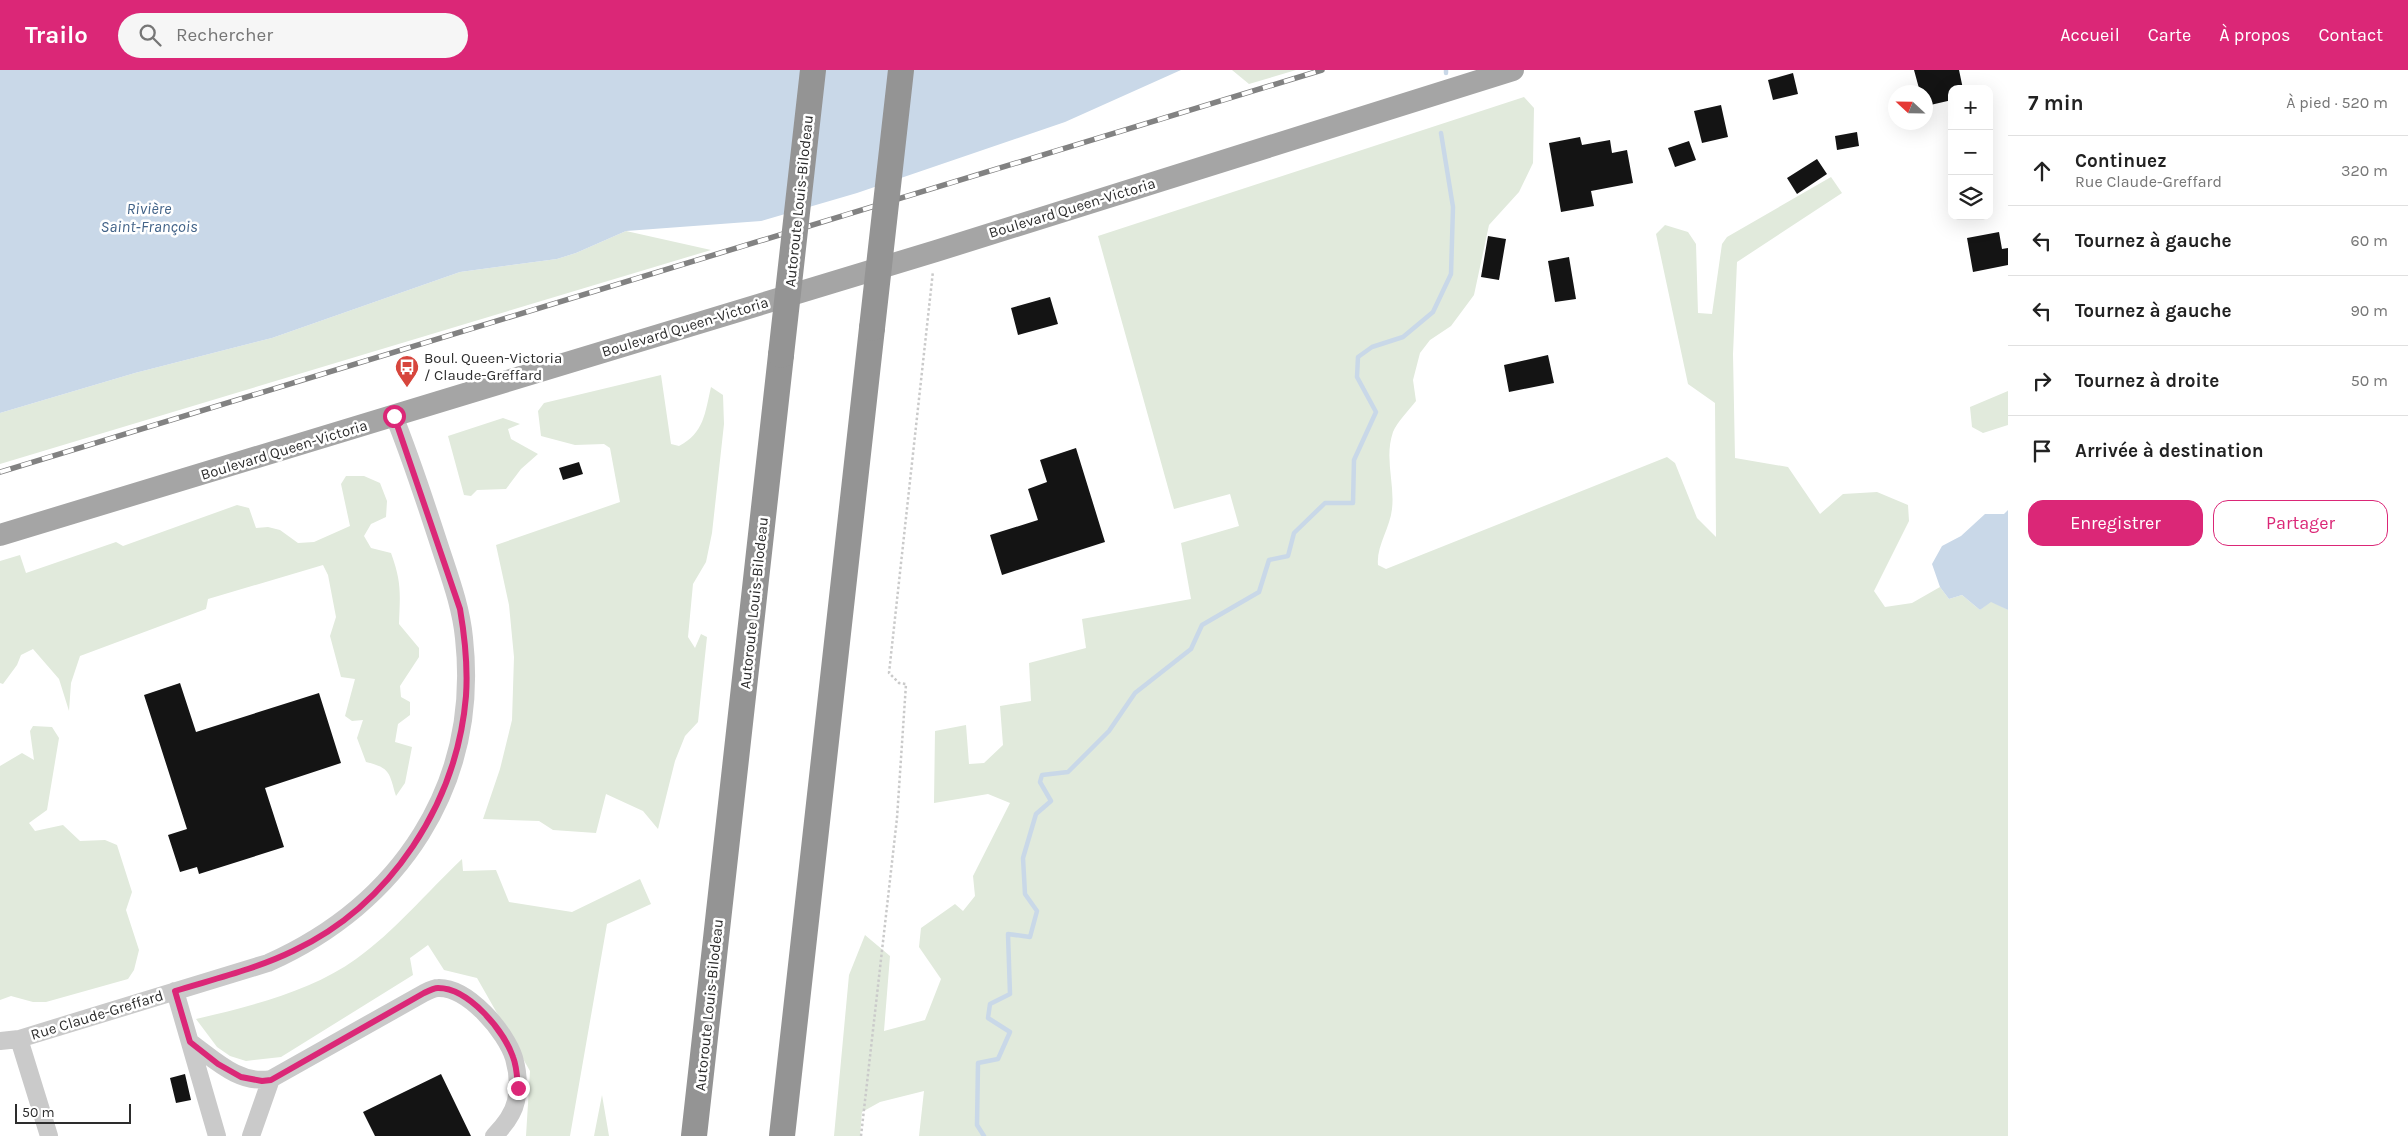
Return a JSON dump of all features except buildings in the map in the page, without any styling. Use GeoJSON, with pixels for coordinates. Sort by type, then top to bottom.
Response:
{"type":"FeatureCollection","features":[{"type":"Feature","properties":{"kind":"highway","name":"Autoroute Louis-Bilodeau"},"geometry":{"type":"LineString","coordinates":[[694,1136],[813,70]]}},
{"type":"Feature","properties":{"kind":"highway"},"geometry":{"type":"LineString","coordinates":[[782,1136],[901,70]]}},
{"type":"Feature","properties":{"kind":"main road","name":"Boulevard Queen-Victoria"},"geometry":{"type":"LineString","coordinates":[[0,536],[936,251],[1513,70]]}},
{"type":"Feature","properties":{"kind":"street","name":"Rue Claude-Greffard"},"geometry":{"type":"LineString","coordinates":[[0,1041],[19,1039],[268,963],[320,937],[344,920],[366,901],[405,858],[431,816],[447,781],[456,753],[463,715],[466,667],[460,609],[394,416]]}},
{"type":"Feature","properties":{"kind":"street"},"geometry":{"type":"LineString","coordinates":[[190,1042],[218,1064],[241,1077],[262,1081],[271,1080],[424,993],[438,988],[453,991],[465,997],[492,1021],[513,1056],[517,1073],[516,1101],[506,1124],[494,1136]]}},
{"type":"Feature","properties":{"kind":"street"},"geometry":{"type":"LineString","coordinates":[[175,991],[217,1136]]}},
{"type":"Feature","properties":{"kind":"street"},"geometry":{"type":"LineString","coordinates":[[19,1039],[49,1136]]}},
{"type":"Feature","properties":{"kind":"street"},"geometry":{"type":"LineString","coordinates":[[251,1136],[271,1080]]}},
{"type":"Feature","properties":{"kind":"path"},"geometry":{"type":"LineString","coordinates":[[860,1136],[897,818],[906,684],[899,683],[889,673],[936,251]]}},
{"type":"Feature","properties":{"kind":"shaded area"},"geometry":{"type":"Polygon","coordinates":[[[1232,70],[1296,70],[1249,84],[1232,70]]]}},
{"type":"Feature","properties":{"kind":"shaded area"},"geometry":{"type":"Polygon","coordinates":[[[1524,97],[1534,108],[1533,163],[1519,192],[1489,225],[1474,295],[1451,326],[1430,340],[1420,353],[1413,380],[1416,401],[1397,424],[1390,442],[1393,500],[1391,516],[1379,551],[1378,565],[1386,569],[1667,457],[1675,463],[1697,518],[1716,537],[1715,403],[1688,384],[1656,234],[1665,225],[1688,232],[1696,244],[1698,313],[1712,314],[1722,244],[1727,237],[1831,177],[1842,193],[1737,262],[1733,354],[1735,458],[1788,467],[1820,514],[1843,494],[1877,492],[1908,505],[1909,521],[1874,591],[1885,607],[1912,603],[1940,587],[1949,599],[1962,595],[1980,610],[1991,601],[2008,610],[2008,1136],[919,1136],[924,1091],[880,1102],[862,1112],[860,1136],[834,1136],[849,975],[865,935],[890,956],[884,1031],[925,1020],[941,979],[919,947],[921,928],[955,904],[963,911],[975,896],[973,876],[1010,803],[988,794],[934,803],[935,731],[966,725],[969,764],[984,763],[1003,745],[1000,706],[1031,701],[1029,663],[1086,648],[1082,619],[1191,599],[1181,543],[1239,526],[1230,494],[1174,509],[1098,236],[1524,97]]]}},
{"type":"Feature","properties":{"kind":"shaded area"},"geometry":{"type":"Polygon","coordinates":[[[626,231],[711,250],[0,464],[0,413],[135,373],[272,338],[460,272],[557,259],[576,253],[626,231]]]}},
{"type":"Feature","properties":{"kind":"shaded area"},"geometry":{"type":"Polygon","coordinates":[[[661,375],[671,444],[679,446],[694,435],[699,428],[705,414],[711,387],[723,395],[724,424],[712,533],[706,562],[693,584],[688,637],[695,648],[701,634],[707,637],[698,722],[685,736],[675,761],[658,829],[643,811],[606,794],[596,833],[553,830],[539,821],[483,819],[500,769],[512,720],[514,657],[509,605],[496,545],[620,502],[610,448],[604,444],[575,445],[541,436],[538,411],[544,403],[661,375]]]}},
{"type":"Feature","properties":{"kind":"shaded area"},"geometry":{"type":"Polygon","coordinates":[[[2008,391],[2008,425],[1983,433],[1972,427],[1970,407],[2008,391]]]}},
{"type":"Feature","properties":{"kind":"shaded area"},"geometry":{"type":"Polygon","coordinates":[[[503,418],[520,424],[508,429],[511,439],[538,454],[521,469],[506,489],[477,490],[471,496],[464,495],[448,436],[503,418]]]}},
{"type":"Feature","properties":{"kind":"shaded area"},"geometry":{"type":"Polygon","coordinates":[[[346,476],[364,476],[380,483],[387,501],[386,517],[371,524],[364,536],[371,548],[391,553],[399,581],[399,624],[419,648],[419,657],[400,686],[401,697],[410,702],[410,715],[398,724],[395,742],[412,747],[405,783],[396,796],[390,777],[385,769],[366,762],[357,738],[363,720],[352,721],[345,716],[355,679],[341,677],[330,636],[336,617],[328,575],[323,565],[208,599],[206,609],[80,656],[71,683],[69,711],[59,679],[33,649],[21,655],[17,665],[3,684],[0,683],[0,561],[20,555],[26,573],[116,542],[123,546],[237,505],[249,508],[256,528],[268,527],[280,530],[298,543],[314,542],[350,526],[341,484],[346,476]]]}},
{"type":"Feature","properties":{"kind":"shaded area"},"geometry":{"type":"Polygon","coordinates":[[[33,726],[52,727],[59,738],[47,810],[29,823],[35,831],[63,825],[80,841],[105,840],[117,845],[132,892],[126,910],[139,950],[134,970],[128,979],[46,1002],[33,1002],[11,996],[0,1000],[0,766],[22,753],[34,760],[30,731],[33,726]]]}},
{"type":"Feature","properties":{"kind":"shaded area"},"geometry":{"type":"Polygon","coordinates":[[[462,859],[463,871],[496,870],[509,902],[572,912],[640,879],[651,904],[607,924],[570,1136],[526,1136],[530,1071],[477,978],[444,970],[428,945],[410,958],[413,975],[281,1057],[246,1061],[230,1056],[217,1047],[196,1019],[258,1003],[300,989],[339,970],[384,937],[462,859]]]}},
{"type":"Feature","properties":{"kind":"shaded area"},"geometry":{"type":"Polygon","coordinates":[[[602,1095],[609,1136],[594,1136],[602,1095]]]}},
{"type":"Feature","properties":{"kind":"water","name":"Rivière Saint-François"},"geometry":{"type":"Polygon","coordinates":[[[0,70],[1181,70],[1065,122],[857,193],[761,221],[626,231],[576,253],[557,259],[460,272],[272,338],[135,373],[0,413],[0,70]]]}},
{"type":"Feature","properties":{"kind":"water"},"geometry":{"type":"Polygon","coordinates":[[[2008,510],[2008,610],[1991,602],[1980,610],[1962,595],[1949,599],[1940,587],[1932,564],[1942,546],[1961,536],[1985,514],[2004,514],[2008,510]]]}},
{"type":"Feature","properties":{"kind":"waterway"},"geometry":{"type":"LineString","coordinates":[[984,1136],[977,1125],[978,1063],[998,1059],[1010,1032],[988,1018],[990,1004],[1010,994],[1008,934],[1030,937],[1037,911],[1025,894],[1023,858],[1036,814],[1051,801],[1040,782],[1042,775],[1068,772],[1109,731],[1135,693],[1191,649],[1202,625],[1259,592],[1269,560],[1288,556],[1294,533],[1325,503],[1353,503],[1354,460],[1376,412],[1357,377],[1358,357],[1372,347],[1403,337],[1433,312],[1451,274],[1453,207],[1441,133]]}},
{"type":"Feature","properties":{"kind":"railway"},"geometry":{"type":"LineString","coordinates":[[0,472],[1322,70]]}},
{"type":"Feature","properties":{"kind":"place","name":"Boul. Queen-Victoria / Claude-Greffard"},"geometry":{"type":"Point","coordinates":[407,388]}},
{"type":"Feature","properties":{"kind":"route"},"geometry":{"type":"LineString","coordinates":[[394,416],[403,437],[460,609],[464,638],[466,696],[456,753],[447,781],[421,834],[405,858],[387,880],[344,920],[320,937],[268,963],[175,991],[190,1042],[218,1064],[241,1077],[262,1081],[271,1080],[424,993],[438,988],[453,991],[465,997],[492,1021],[513,1056],[518,1088]]}}]}
